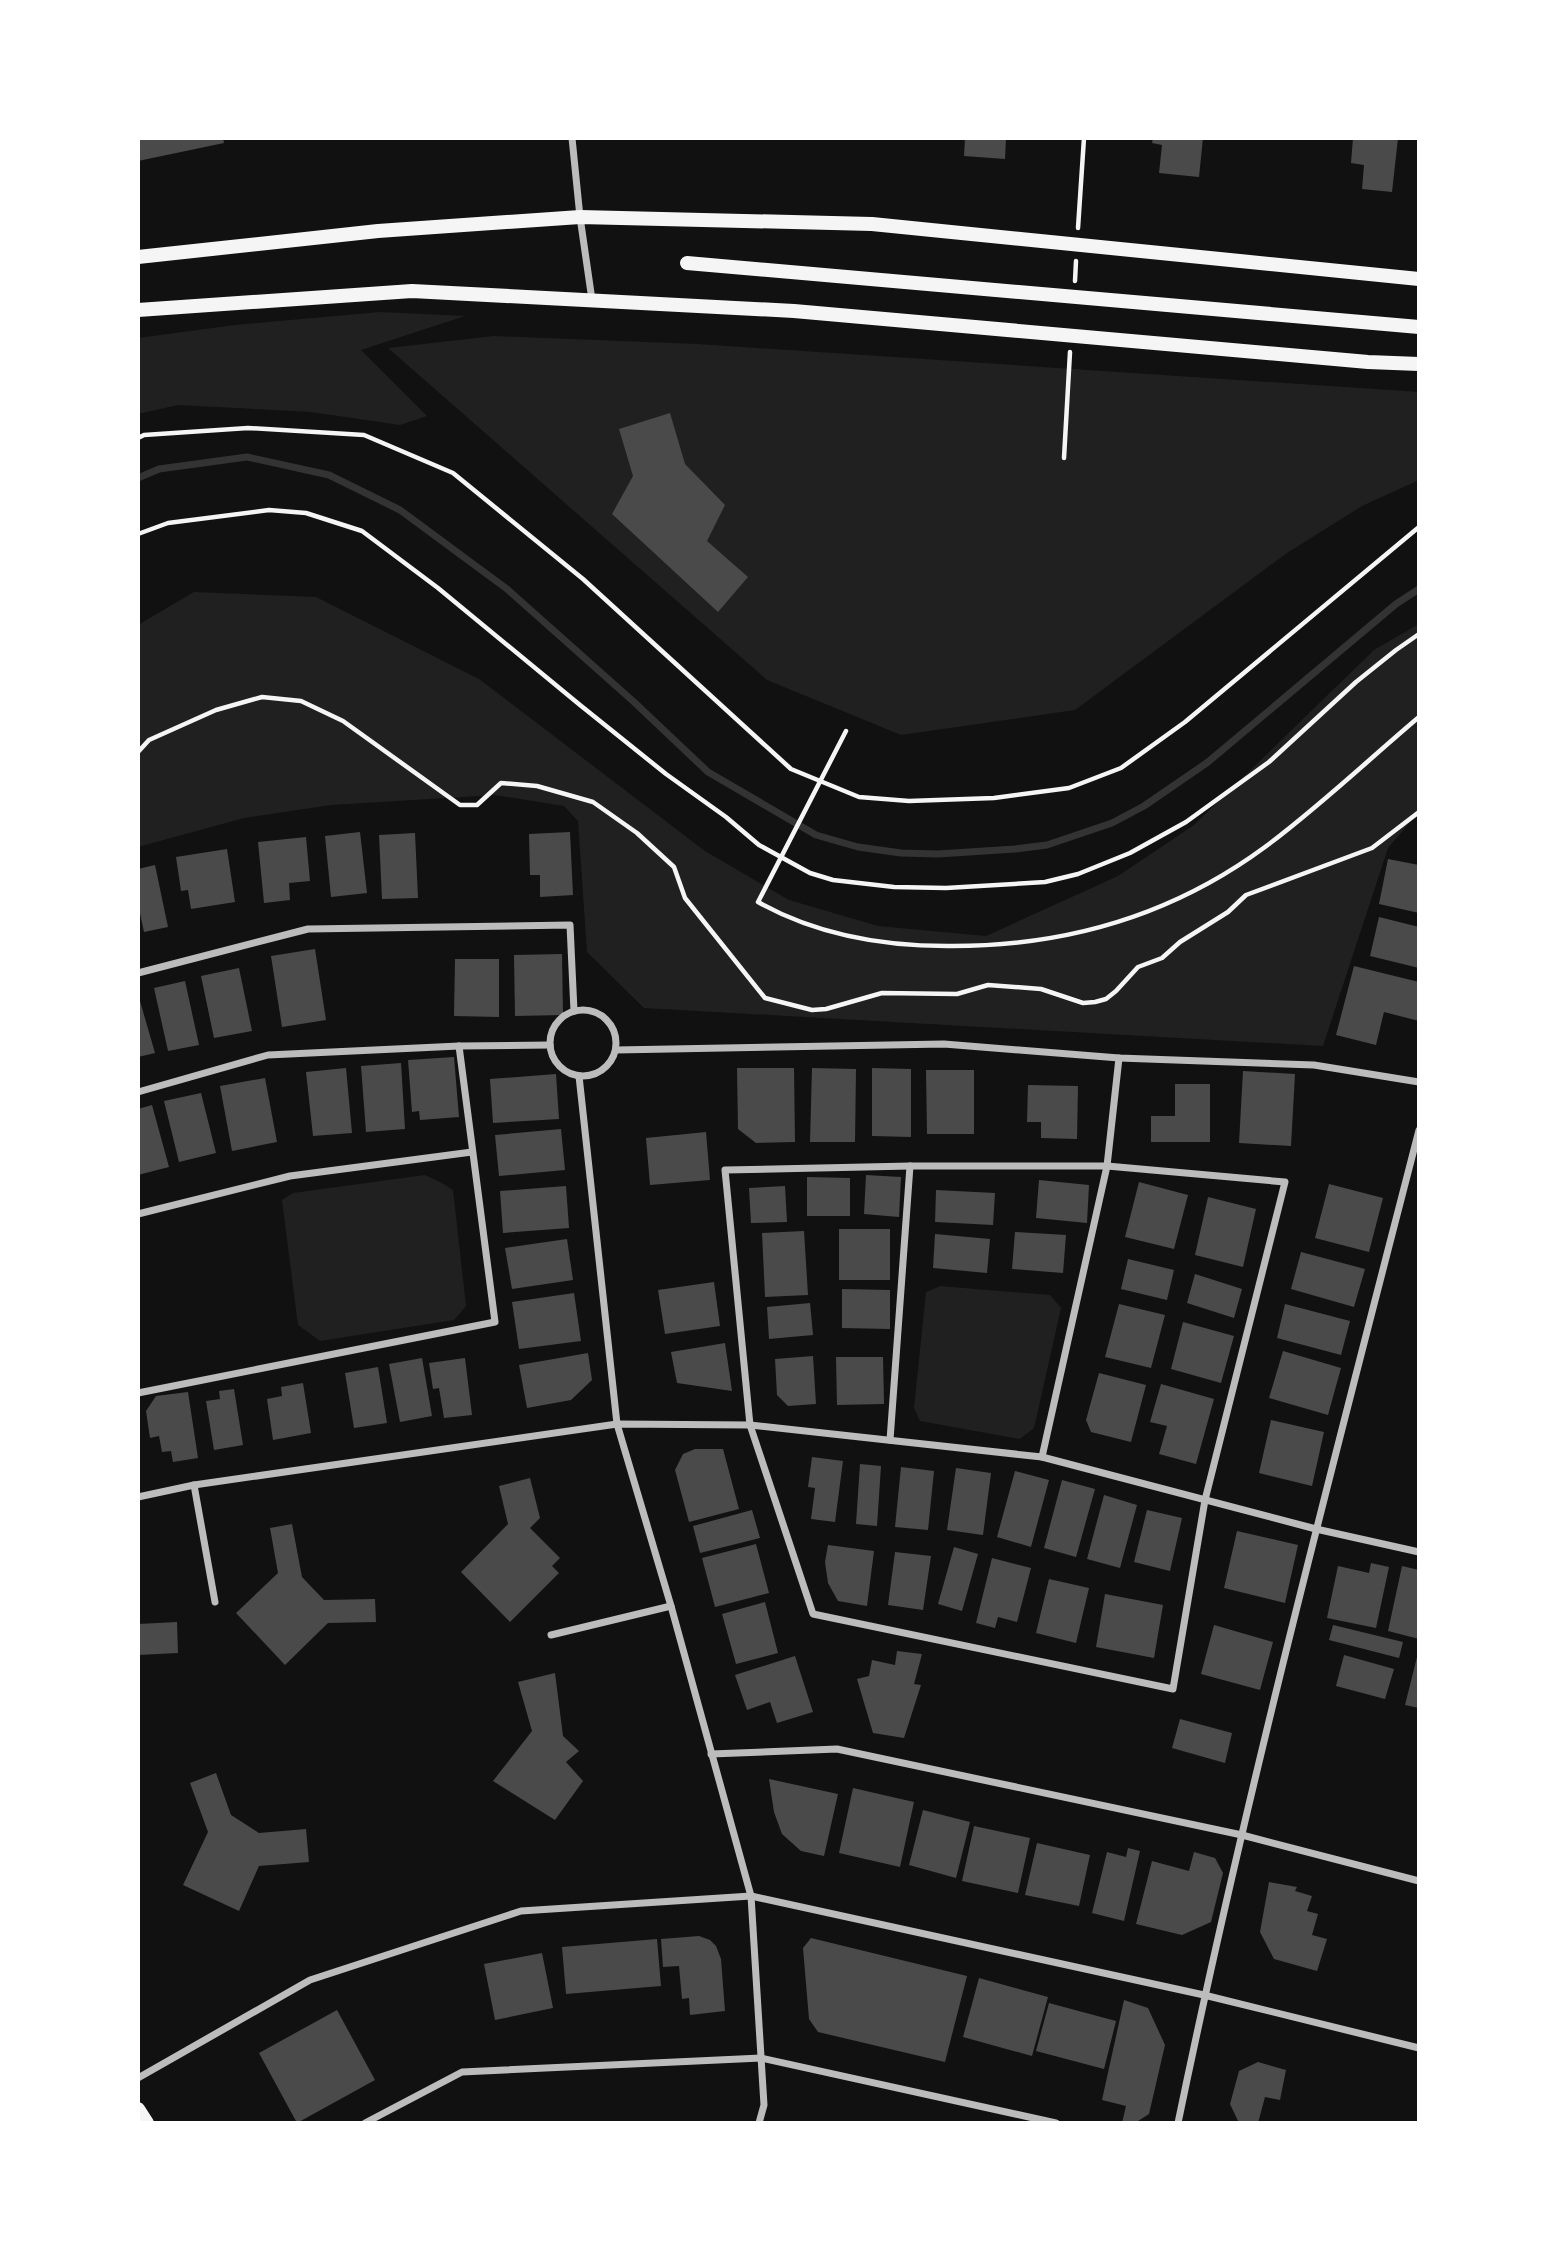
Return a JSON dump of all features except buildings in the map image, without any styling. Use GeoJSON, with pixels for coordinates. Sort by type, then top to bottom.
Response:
{"type":"FeatureCollection","features":[{"type":"Feature","properties":{"kind":"main road"},"geometry":{"type":"LineString","coordinates":[[138,257],[377,231],[580,217],[873,223],[1419,279]]}},
{"type":"Feature","properties":{"kind":"main road"},"geometry":{"type":"LineString","coordinates":[[687,263],[1419,327]]}},
{"type":"Feature","properties":{"kind":"main road"},"geometry":{"type":"LineString","coordinates":[[138,310],[412,291],[794,311],[1368,362],[1419,364]]}},
{"type":"Feature","properties":{"kind":"main road"},"geometry":{"type":"LineString","coordinates":[[138,2109],[147,2123]]}},
{"type":"Feature","properties":{"kind":"street"},"geometry":{"type":"LineString","coordinates":[[572,138],[592,300]]}},
{"type":"Feature","properties":{"kind":"street"},"geometry":{"type":"LineString","coordinates":[[138,973],[308,929],[570,925],[574,1011]]}},
{"type":"Feature","properties":{"kind":"street"},"geometry":{"type":"LineString","coordinates":[[585,1010],[606,1019],[616,1039],[616,1050],[612,1059],[598,1073],[588,1076],[568,1073],[552,1056],[551,1034],[564,1016],[574,1011],[585,1010]]}},
{"type":"Feature","properties":{"kind":"street"},"geometry":{"type":"LineString","coordinates":[[616,1050],[944,1044],[1119,1058],[1314,1065],[1419,1082]]}},
{"type":"Feature","properties":{"kind":"street"},"geometry":{"type":"LineString","coordinates":[[138,1092],[268,1055],[459,1045],[550,1045]]}},
{"type":"Feature","properties":{"kind":"street"},"geometry":{"type":"LineString","coordinates":[[138,1393],[495,1322],[459,1045]]}},
{"type":"Feature","properties":{"kind":"street"},"geometry":{"type":"LineString","coordinates":[[1042,1457],[1107,1166],[1119,1058]]}},
{"type":"Feature","properties":{"kind":"street"},"geometry":{"type":"LineString","coordinates":[[579,1076],[617,1424],[671,1606],[751,1896],[764,2105],[759,2123]]}},
{"type":"Feature","properties":{"kind":"street"},"geometry":{"type":"LineString","coordinates":[[1178,2123],[1204,1995],[1316,1530],[1419,1130]]}},
{"type":"Feature","properties":{"kind":"street"},"geometry":{"type":"LineString","coordinates":[[138,1214],[290,1176],[472,1152]]}},
{"type":"Feature","properties":{"kind":"street"},"geometry":{"type":"LineString","coordinates":[[890,1440],[910,1166]]}},
{"type":"Feature","properties":{"kind":"street"},"geometry":{"type":"LineString","coordinates":[[910,1166],[1107,1166],[1285,1182],[1205,1500],[1173,1689],[813,1614],[750,1425],[725,1170],[910,1166]]}},
{"type":"Feature","properties":{"kind":"street"},"geometry":{"type":"LineString","coordinates":[[139,1494],[617,1424],[750,1425],[1042,1457],[1316,1530],[1419,1552]]}},
{"type":"Feature","properties":{"kind":"street"},"geometry":{"type":"LineString","coordinates":[[194,1485],[215,1602]]}},
{"type":"Feature","properties":{"kind":"street"},"geometry":{"type":"LineString","coordinates":[[551,1634],[671,1606]]}},
{"type":"Feature","properties":{"kind":"street"},"geometry":{"type":"LineString","coordinates":[[711,1754],[837,1749],[1242,1835],[1419,1881]]}},
{"type":"Feature","properties":{"kind":"street"},"geometry":{"type":"LineString","coordinates":[[138,2078],[310,1980],[521,1910],[751,1896],[1204,1995],[1419,2049]]}},
{"type":"Feature","properties":{"kind":"street"},"geometry":{"type":"LineString","coordinates":[[365,2123],[463,2073],[761,2058],[1056,2123]]}},
{"type":"Feature","properties":{"kind":"path"},"geometry":{"type":"LineString","coordinates":[[1079,205],[1084,138]]}},
{"type":"Feature","properties":{"kind":"path"},"geometry":{"type":"LineString","coordinates":[[138,438],[144,435],[248,428],[364,435],[453,473],[583,579],[792,769],[859,797],[909,801],[994,798],[1069,788],[1121,768],[1185,722],[1419,527]]}},
{"type":"Feature","properties":{"kind":"path"},"geometry":{"type":"LineString","coordinates":[[138,534],[168,523],[269,510],[306,513],[362,531],[438,588],[666,774],[726,817],[759,845],[810,873],[833,880],[894,887],[946,888],[1045,882],[1078,874],[1130,853],[1186,822],[1269,762],[1356,682],[1419,634]]}},
{"type":"Feature","properties":{"kind":"path"},"geometry":{"type":"LineString","coordinates":[[138,752],[149,740],[216,710],[262,697],[300,701],[343,721],[460,805],[477,806],[501,783],[537,786],[593,802],[638,833],[674,867],[685,898],[765,998],[813,1010],[826,1009],[882,993],[957,994],[988,985],[1041,989],[1083,1003],[1106,999],[1138,967],[1162,958],[1180,942],[1228,912],[1246,895],[1372,848],[1419,812]]}},
{"type":"Feature","properties":{"kind":"path"},"geometry":{"type":"LineString","coordinates":[[846,730],[758,902],[801,923],[874,941],[929,946],[974,946],[1024,943],[1098,929],[1134,917],[1191,892],[1253,855],[1296,822],[1419,717]]}},
{"type":"Feature","properties":{"kind":"shaded area"},"geometry":{"type":"Polygon","coordinates":[[[380,312],[465,316],[361,350],[427,416],[400,425],[311,412],[178,405],[138,414],[138,338],[235,325],[380,312]]]}},
{"type":"Feature","properties":{"kind":"shaded area"},"geometry":{"type":"Polygon","coordinates":[[[494,336],[697,344],[1419,392],[1419,480],[1362,506],[1287,553],[1075,710],[901,735],[767,680],[388,348],[494,336]]]}},
{"type":"Feature","properties":{"kind":"shaded area"},"geometry":{"type":"Polygon","coordinates":[[[194,592],[316,597],[479,679],[705,851],[789,900],[878,926],[986,936],[1118,876],[1194,825],[1374,650],[1419,624],[1419,812],[1388,848],[1323,1046],[644,1008],[587,952],[578,821],[564,806],[495,795],[331,805],[244,818],[138,847],[138,625],[194,592]]]}},
{"type":"Feature","properties":{"kind":"shaded area"},"geometry":{"type":"Polygon","coordinates":[[[425,1175],[453,1190],[466,1306],[454,1320],[320,1341],[298,1325],[282,1200],[293,1193],[425,1175]]]}},
{"type":"Feature","properties":{"kind":"shaded area"},"geometry":{"type":"Polygon","coordinates":[[[940,1286],[1050,1295],[1061,1308],[1034,1428],[1020,1439],[920,1421],[914,1408],[926,1292],[940,1286]]]}},
{"type":"Feature","properties":{"kind":"waterway"},"geometry":{"type":"LineString","coordinates":[[138,478],[159,469],[247,457],[329,475],[400,510],[507,589],[708,772],[816,835],[858,847],[901,853],[938,854],[1047,845],[1112,823],[1144,806],[1208,762],[1396,604],[1419,589]]}}]}
